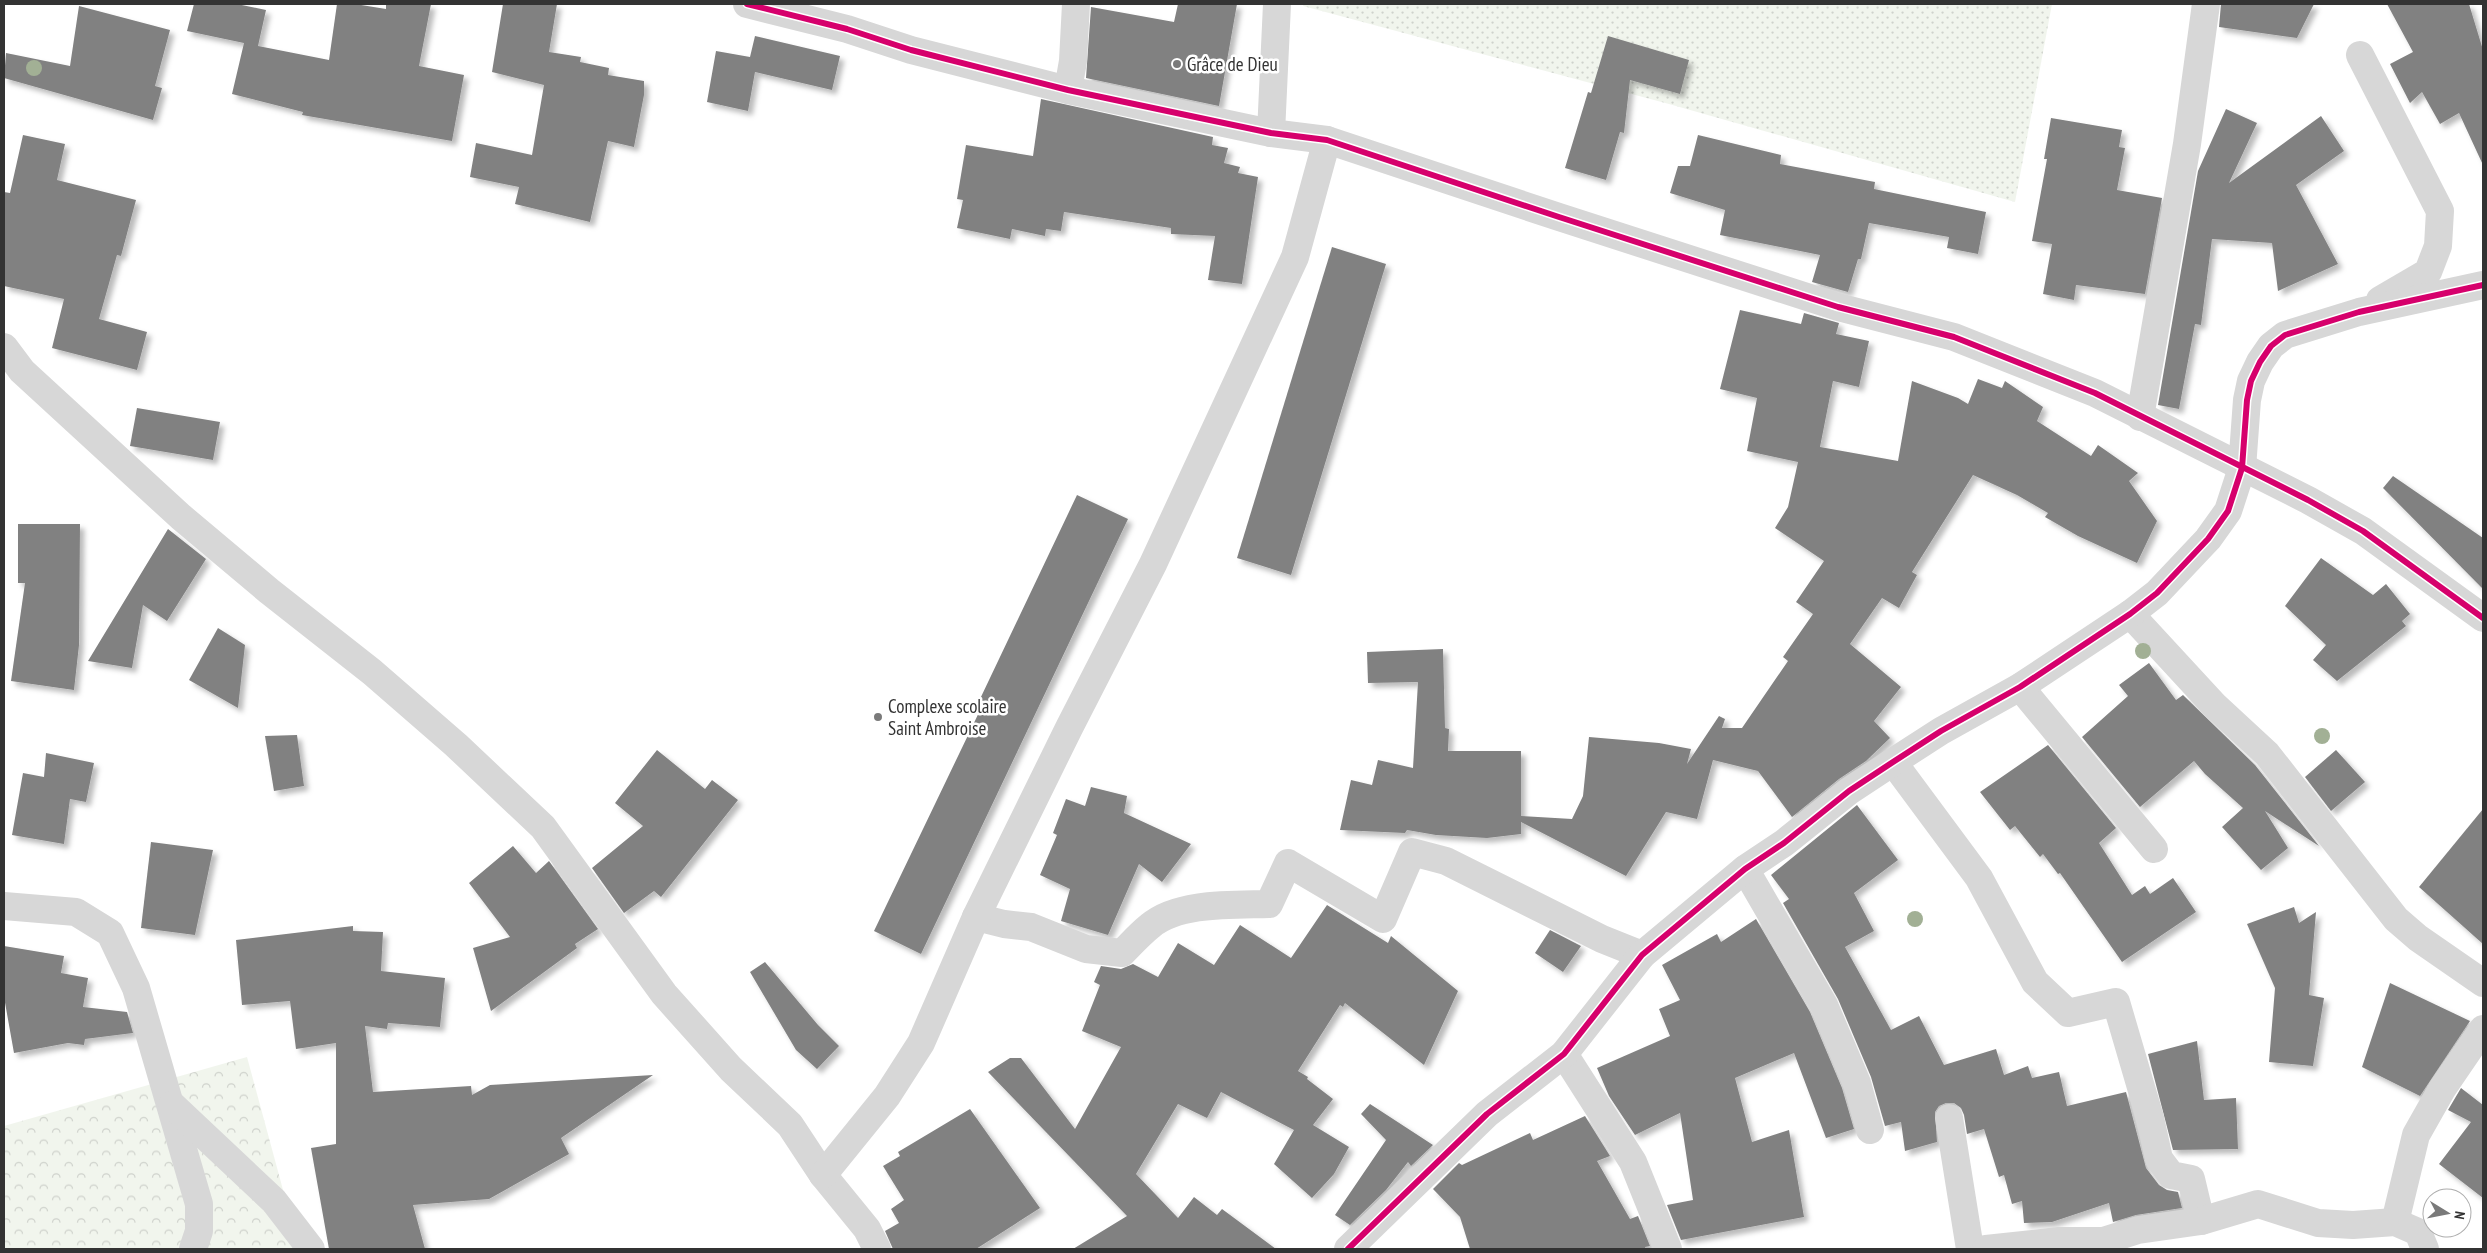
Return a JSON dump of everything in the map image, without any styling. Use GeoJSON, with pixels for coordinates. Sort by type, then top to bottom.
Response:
{"type":"FeatureCollection","features":[{"type":"Feature","properties":{"kind":"street"},"geometry":{"type":"LineString","coordinates":[[747,4],[847,29],[911,50],[1068,90],[1271,133],[1327,140],[1559,218],[1838,307],[1954,337],[2095,393],[2308,500],[2363,531],[2483,618]]}},
{"type":"Feature","properties":{"kind":"street"},"geometry":{"type":"LineString","coordinates":[[1068,90],[1073,61],[1076,4]]}},
{"type":"Feature","properties":{"kind":"street"},"geometry":{"type":"LineString","coordinates":[[1271,133],[1277,4]]}},
{"type":"Feature","properties":{"kind":"street"},"geometry":{"type":"LineString","coordinates":[[2140,417],[2186,144],[2206,4]]}},
{"type":"Feature","properties":{"kind":"street"},"geometry":{"type":"LineString","coordinates":[[2359,312],[2428,272],[2438,246],[2440,227],[2440,211],[2360,55]]}},
{"type":"Feature","properties":{"kind":"street"},"geometry":{"type":"LineString","coordinates":[[823,1175],[887,1096],[921,1043],[976,917],[1069,728],[1153,564],[1295,257],[1327,140]]}},
{"type":"Feature","properties":{"kind":"street"},"geometry":{"type":"LineString","coordinates":[[1348,1249],[1487,1114],[1564,1054],[1642,955],[1745,869],[1784,843],[1849,791],[1941,731],[2020,687],[2130,614],[2157,593],[2208,539],[2228,510],[2242,468],[2247,400],[2251,381],[2260,362],[2271,346],[2285,335],[2359,312],[2483,285]]}},
{"type":"Feature","properties":{"kind":"street"},"geometry":{"type":"LineString","coordinates":[[4,347],[22,371],[174,511],[269,591],[379,678],[456,745],[543,827],[664,994],[731,1069],[790,1125],[823,1175],[867,1229],[877,1249]]}},
{"type":"Feature","properties":{"kind":"street"},"geometry":{"type":"LineString","coordinates":[[2130,614],[2214,705],[2266,754],[2396,919],[2418,938],[2483,983]]}},
{"type":"Feature","properties":{"kind":"street"},"geometry":{"type":"LineString","coordinates":[[2020,687],[2154,849]]}},
{"type":"Feature","properties":{"kind":"street"},"geometry":{"type":"LineString","coordinates":[[1893,762],[1979,878],[2035,982],[2068,1013],[2116,1002],[2150,1118],[2159,1159],[2171,1175],[2191,1179],[2201,1221]]}},
{"type":"Feature","properties":{"kind":"street"},"geometry":{"type":"LineString","coordinates":[[976,917],[1004,924],[1031,927],[1086,949],[1122,953],[1151,925],[1176,913],[1198,906],[1269,904],[1288,863],[1383,919],[1412,852],[1446,861],[1602,939],[1642,955]]}},
{"type":"Feature","properties":{"kind":"street"},"geometry":{"type":"LineString","coordinates":[[1745,869],[1824,1005],[1857,1083],[1870,1130]]}},
{"type":"Feature","properties":{"kind":"street"},"geometry":{"type":"LineString","coordinates":[[4,906],[76,912],[110,934],[136,988],[199,1204],[199,1231],[192,1249]]}},
{"type":"Feature","properties":{"kind":"street"},"geometry":{"type":"LineString","coordinates":[[2395,1222],[2416,1135],[2442,1089],[2483,1029]]}},
{"type":"Feature","properties":{"kind":"street"},"geometry":{"type":"LineString","coordinates":[[1564,1054],[1633,1162],[1668,1249]]}},
{"type":"Feature","properties":{"kind":"street"},"geometry":{"type":"LineString","coordinates":[[171,1104],[274,1201],[311,1249]]}},
{"type":"Feature","properties":{"kind":"street"},"geometry":{"type":"LineString","coordinates":[[1949,1118],[1970,1249]]}},
{"type":"Feature","properties":{"kind":"street"},"geometry":{"type":"LineString","coordinates":[[1986,1249],[2059,1241],[2104,1241],[2138,1230],[2201,1221],[2258,1204],[2318,1223],[2353,1225],[2395,1222],[2418,1232],[2425,1249]]}},
{"type":"Feature","properties":{"kind":"green space"},"geometry":{"type":"Polygon","coordinates":[[[1304,4],[2052,4],[2015,202],[1669,104],[1303,6],[1304,4]]]}},
{"type":"Feature","properties":{"kind":"green space"},"geometry":{"type":"Polygon","coordinates":[[[247,1057],[299,1249],[4,1249],[4,1126],[247,1057]]]}},
{"type":"Feature","properties":{"kind":"building"},"geometry":{"type":"Polygon","coordinates":[[[194,4],[237,4],[266,10],[258,46],[329,60],[337,4],[355,4],[386,9],[386,4],[431,4],[419,66],[464,75],[452,141],[302,115],[303,112],[232,94],[244,43],[187,31],[194,4]]]}},
{"type":"Feature","properties":{"kind":"building"},"geometry":{"type":"Polygon","coordinates":[[[503,4],[557,4],[549,52],[581,57],[580,62],[609,68],[608,75],[644,81],[644,95],[634,147],[608,141],[590,222],[515,204],[519,187],[470,177],[476,143],[532,155],[544,85],[492,72],[503,4]]]}},
{"type":"Feature","properties":{"kind":"building"},"geometry":{"type":"Polygon","coordinates":[[[1178,4],[1237,4],[1219,106],[1086,78],[1091,7],[1174,22],[1178,4]]]}},
{"type":"Feature","properties":{"kind":"building"},"geometry":{"type":"Polygon","coordinates":[[[2221,4],[2314,4],[2297,38],[2219,27],[2221,4]]]}},
{"type":"Feature","properties":{"kind":"building"},"geometry":{"type":"Polygon","coordinates":[[[2387,4],[2469,4],[2483,50],[2483,165],[2459,113],[2440,124],[2422,92],[2410,103],[2390,64],[2413,52],[2387,4]]]}},
{"type":"Feature","properties":{"kind":"building"},"geometry":{"type":"Polygon","coordinates":[[[79,6],[170,30],[155,86],[162,88],[153,120],[4,78],[6,53],[70,66],[79,6]]]}},
{"type":"Feature","properties":{"kind":"building"},"geometry":{"type":"Polygon","coordinates":[[[755,36],[840,56],[832,90],[755,72],[748,111],[707,102],[716,51],[750,57],[755,36]]]}},
{"type":"Feature","properties":{"kind":"building"},"geometry":{"type":"Polygon","coordinates":[[[1608,36],[1689,60],[1680,94],[1630,80],[1624,133],[1620,132],[1606,180],[1565,168],[1588,92],[1591,93],[1608,36]]]}},
{"type":"Feature","properties":{"kind":"building"},"geometry":{"type":"Polygon","coordinates":[[[1041,99],[1213,137],[1212,145],[1228,148],[1224,163],[1240,167],[1238,173],[1258,177],[1242,284],[1208,280],[1215,236],[1171,234],[1171,228],[1064,212],[1061,231],[1046,229],[1045,236],[1012,229],[1010,239],[957,228],[963,200],[957,199],[966,145],[1033,156],[1041,99]]]}},
{"type":"Feature","properties":{"kind":"building"},"geometry":{"type":"Polygon","coordinates":[[[2226,109],[2257,123],[2229,183],[2321,116],[2344,151],[2296,185],[2338,264],[2278,291],[2272,243],[2212,239],[2201,325],[2195,324],[2179,409],[2158,405],[2198,171],[2226,109]]]}},
{"type":"Feature","properties":{"kind":"building"},"geometry":{"type":"Polygon","coordinates":[[[2051,118],[2122,130],[2119,147],[2125,148],[2117,190],[2162,198],[2145,294],[2076,285],[2074,300],[2043,294],[2052,244],[2032,241],[2047,159],[2044,159],[2051,118]]]}},
{"type":"Feature","properties":{"kind":"building"},"geometry":{"type":"Polygon","coordinates":[[[23,135],[65,144],[57,180],[136,200],[121,256],[117,255],[99,319],[147,332],[137,370],[52,348],[64,299],[4,286],[4,192],[10,193],[23,135]]]}},
{"type":"Feature","properties":{"kind":"building"},"geometry":{"type":"Polygon","coordinates":[[[1698,135],[1781,155],[1780,164],[1875,182],[1874,189],[1986,212],[1978,254],[1947,248],[1949,237],[1869,223],[1861,259],[1858,259],[1848,292],[1812,282],[1820,255],[1720,235],[1725,210],[1670,193],[1678,166],[1690,166],[1698,135]]]}},
{"type":"Feature","properties":{"kind":"building"},"geometry":{"type":"Polygon","coordinates":[[[1332,247],[1386,264],[1291,575],[1237,558],[1332,247]]]}},
{"type":"Feature","properties":{"kind":"building"},"geometry":{"type":"Polygon","coordinates":[[[1740,310],[1801,324],[1804,313],[1839,323],[1836,334],[1869,341],[1859,387],[1833,381],[1820,447],[1898,461],[1912,381],[1958,398],[1968,404],[1978,379],[2002,388],[2005,381],[2043,407],[2037,421],[2091,456],[2098,445],[2138,473],[2129,481],[2157,521],[2137,563],[2078,536],[2045,517],[2048,513],[2017,495],[1973,475],[1912,572],[1917,575],[1899,608],[1882,598],[1850,644],[1901,687],[1874,721],[1890,738],[1866,761],[1839,779],[1792,817],[1758,771],[1713,760],[1697,819],[1666,812],[1626,876],[1521,822],[1521,834],[1487,838],[1436,835],[1407,830],[1405,833],[1340,830],[1351,780],[1372,785],[1378,760],[1413,768],[1418,682],[1368,683],[1367,652],[1443,649],[1445,728],[1449,729],[1448,751],[1521,751],[1521,816],[1572,819],[1583,796],[1589,737],[1659,743],[1691,749],[1687,764],[1719,716],[1725,719],[1722,728],[1742,728],[1788,661],[1783,657],[1813,614],[1796,602],[1824,561],[1775,528],[1788,507],[1798,462],[1747,451],[1757,398],[1720,389],[1740,310]]]}},
{"type":"Feature","properties":{"kind":"building"},"geometry":{"type":"Polygon","coordinates":[[[137,408],[220,422],[213,460],[130,446],[137,408]]]}},
{"type":"Feature","properties":{"kind":"building"},"geometry":{"type":"Polygon","coordinates":[[[2393,476],[2483,538],[2483,589],[2383,488],[2393,476]]]}},
{"type":"Feature","properties":{"kind":"building"},"geometry":{"type":"Polygon","coordinates":[[[1077,495],[1128,519],[921,954],[874,931],[984,702],[980,699],[1077,495]]]}},
{"type":"Feature","properties":{"kind":"building"},"geometry":{"type":"Polygon","coordinates":[[[18,524],[80,524],[79,645],[74,690],[11,681],[25,583],[18,583],[18,524]]]}},
{"type":"Feature","properties":{"kind":"building"},"geometry":{"type":"Polygon","coordinates":[[[168,529],[206,559],[167,621],[143,605],[132,668],[88,661],[168,529]]]}},
{"type":"Feature","properties":{"kind":"building"},"geometry":{"type":"Polygon","coordinates":[[[2321,558],[2373,595],[2386,584],[2410,614],[2402,621],[2406,626],[2337,681],[2313,660],[2326,645],[2285,606],[2321,558]]]}},
{"type":"Feature","properties":{"kind":"building"},"geometry":{"type":"Polygon","coordinates":[[[218,628],[245,645],[238,708],[189,680],[218,628]]]}},
{"type":"Feature","properties":{"kind":"building"},"geometry":{"type":"Polygon","coordinates":[[[2149,663],[2176,700],[2183,695],[2255,765],[2319,846],[2265,811],[2288,848],[2261,870],[2222,827],[2243,808],[2205,774],[2194,761],[2140,807],[2082,737],[2128,696],[2119,685],[2149,663]]]}},
{"type":"Feature","properties":{"kind":"building"},"geometry":{"type":"Polygon","coordinates":[[[297,735],[304,786],[274,791],[265,736],[297,735]]]}},
{"type":"Feature","properties":{"kind":"building"},"geometry":{"type":"Polygon","coordinates":[[[2048,745],[2116,828],[2099,843],[2132,895],[2145,886],[2150,894],[2173,878],[2196,912],[2122,962],[2060,873],[2058,874],[2043,854],[2040,857],[2015,826],[2010,830],[1980,792],[2048,745]]]}},
{"type":"Feature","properties":{"kind":"building"},"geometry":{"type":"Polygon","coordinates":[[[657,750],[705,789],[712,780],[738,800],[661,897],[654,891],[624,913],[592,868],[643,826],[615,803],[657,750]]]}},
{"type":"Feature","properties":{"kind":"building"},"geometry":{"type":"Polygon","coordinates":[[[2336,750],[2365,782],[2331,811],[2305,777],[2336,750]]]}},
{"type":"Feature","properties":{"kind":"building"},"geometry":{"type":"Polygon","coordinates":[[[46,753],[94,763],[86,802],[70,799],[64,844],[12,835],[23,773],[44,777],[46,753]]]}},
{"type":"Feature","properties":{"kind":"building"},"geometry":{"type":"Polygon","coordinates":[[[1091,787],[1127,796],[1124,813],[1191,844],[1162,882],[1139,864],[1108,935],[1061,921],[1070,889],[1040,875],[1057,835],[1053,833],[1066,799],[1085,806],[1091,787]]]}},
{"type":"Feature","properties":{"kind":"building"},"geometry":{"type":"Polygon","coordinates":[[[1857,805],[1898,860],[1854,893],[1874,931],[1845,947],[1891,1030],[1919,1016],[1944,1065],[1996,1049],[2004,1075],[2028,1066],[2032,1078],[2059,1072],[2067,1106],[2126,1092],[2146,1168],[2159,1185],[2167,1190],[2178,1192],[2182,1208],[2136,1215],[2113,1222],[2109,1203],[2052,1222],[2024,1223],[2022,1201],[2012,1204],[2004,1175],[1999,1177],[1984,1129],[1967,1134],[1964,1115],[1961,1108],[1954,1103],[1946,1103],[1939,1106],[1935,1112],[1937,1142],[1905,1151],[1901,1122],[1885,1126],[1871,1077],[1838,999],[1783,903],[1789,899],[1771,875],[1857,805]]]}},
{"type":"Feature","properties":{"kind":"building"},"geometry":{"type":"Polygon","coordinates":[[[2483,809],[2483,944],[2419,887],[2483,809]]]}},
{"type":"Feature","properties":{"kind":"building"},"geometry":{"type":"Polygon","coordinates":[[[151,842],[213,850],[195,935],[141,928],[151,842]]]}},
{"type":"Feature","properties":{"kind":"building"},"geometry":{"type":"Polygon","coordinates":[[[513,846],[536,873],[549,861],[598,929],[575,944],[577,948],[491,1011],[473,948],[510,937],[469,883],[513,846]]]}},
{"type":"Feature","properties":{"kind":"building"},"geometry":{"type":"Polygon","coordinates":[[[1327,905],[1388,943],[1391,936],[1458,991],[1424,1065],[1345,1003],[1343,1007],[1340,1005],[1298,1071],[1308,1077],[1307,1079],[1333,1099],[1313,1125],[1349,1147],[1334,1174],[1312,1198],[1274,1164],[1294,1130],[1221,1092],[1207,1118],[1178,1104],[1136,1174],[1178,1218],[1194,1197],[1217,1215],[1222,1209],[1276,1249],[1073,1249],[1127,1216],[988,1072],[1010,1058],[1021,1058],[1075,1129],[1121,1047],[1082,1031],[1100,985],[1094,982],[1101,966],[1121,969],[1133,964],[1158,977],[1178,943],[1214,965],[1240,925],[1291,958],[1327,905]]]}},
{"type":"Feature","properties":{"kind":"building"},"geometry":{"type":"Polygon","coordinates":[[[2294,907],[2299,923],[2316,912],[2309,995],[2324,998],[2313,1066],[2269,1062],[2275,988],[2247,924],[2294,907]]]}},
{"type":"Feature","properties":{"kind":"building"},"geometry":{"type":"Polygon","coordinates":[[[1756,919],[1810,1012],[1842,1088],[1854,1129],[1826,1138],[1794,1053],[1735,1078],[1752,1142],[1789,1130],[1804,1217],[1681,1240],[1667,1205],[1693,1200],[1680,1113],[1635,1135],[1609,1096],[1597,1068],[1670,1036],[1659,1009],[1680,1000],[1662,965],[1717,934],[1721,942],[1756,919]]]}},
{"type":"Feature","properties":{"kind":"building"},"geometry":{"type":"Polygon","coordinates":[[[353,926],[353,931],[383,932],[381,971],[445,978],[440,1027],[388,1023],[387,1029],[365,1026],[373,1092],[471,1086],[472,1095],[490,1085],[653,1075],[561,1138],[569,1154],[489,1199],[413,1205],[425,1249],[329,1249],[311,1148],[336,1144],[336,1043],[296,1049],[290,1001],[242,1005],[236,940],[353,926]]]}},
{"type":"Feature","properties":{"kind":"building"},"geometry":{"type":"Polygon","coordinates":[[[1550,930],[1581,946],[1563,972],[1535,953],[1550,930]]]}},
{"type":"Feature","properties":{"kind":"building"},"geometry":{"type":"Polygon","coordinates":[[[4,946],[64,956],[61,973],[88,978],[83,1007],[127,1012],[133,1033],[85,1039],[84,1045],[68,1043],[14,1053],[4,997],[4,946]]]}},
{"type":"Feature","properties":{"kind":"building"},"geometry":{"type":"Polygon","coordinates":[[[765,962],[818,1025],[839,1046],[817,1069],[796,1050],[750,972],[765,962]]]}},
{"type":"Feature","properties":{"kind":"building"},"geometry":{"type":"Polygon","coordinates":[[[2390,983],[2470,1021],[2420,1096],[2362,1067],[2390,983]]]}},
{"type":"Feature","properties":{"kind":"building"},"geometry":{"type":"Polygon","coordinates":[[[2197,1041],[2204,1100],[2236,1098],[2238,1149],[2173,1150],[2148,1054],[2197,1041]]]}},
{"type":"Feature","properties":{"kind":"building"},"geometry":{"type":"Polygon","coordinates":[[[2461,1088],[2483,1105],[2483,1198],[2439,1164],[2471,1122],[2448,1110],[2461,1088]]]}},
{"type":"Feature","properties":{"kind":"building"},"geometry":{"type":"Polygon","coordinates":[[[1370,1104],[1433,1145],[1411,1166],[1408,1162],[1386,1190],[1350,1225],[1335,1215],[1386,1140],[1361,1114],[1370,1104]]]}},
{"type":"Feature","properties":{"kind":"building"},"geometry":{"type":"Polygon","coordinates":[[[970,1109],[1040,1208],[976,1249],[893,1249],[885,1231],[899,1223],[891,1209],[904,1200],[883,1166],[900,1156],[898,1152],[970,1109]]]}},
{"type":"Feature","properties":{"kind":"building"},"geometry":{"type":"Polygon","coordinates":[[[1585,1116],[1610,1156],[1597,1161],[1630,1219],[1638,1216],[1650,1246],[1645,1247],[1646,1249],[1470,1249],[1460,1217],[1433,1189],[1459,1163],[1462,1165],[1530,1133],[1533,1140],[1585,1116]]]}},
{"type":"Feature","properties":{"kind":"cycle path"},"geometry":{"type":"LineString","coordinates":[[747,4],[847,29],[911,50],[1068,90],[1271,133],[1327,140],[1838,307],[1954,337],[2095,393],[2308,500],[2363,531],[2483,618]]}},
{"type":"Feature","properties":{"kind":"cycle path"},"geometry":{"type":"LineString","coordinates":[[1348,1249],[1487,1114],[1564,1054],[1642,955],[1745,869],[1784,843],[1849,791],[1941,731],[2020,687],[2130,614],[2157,593],[2208,539],[2228,511],[2242,468],[2247,400],[2251,381],[2260,362],[2271,346],[2285,335],[2359,312],[2483,285]]}},
{"type":"Feature","properties":{"kind":"place","name":"Grâce de Dieu"},"geometry":{"type":"Point","coordinates":[1177,64]}},
{"type":"Feature","properties":{"kind":"place","name":"Complexe scolaire Saint Ambroise"},"geometry":{"type":"Point","coordinates":[878,717]}}]}
